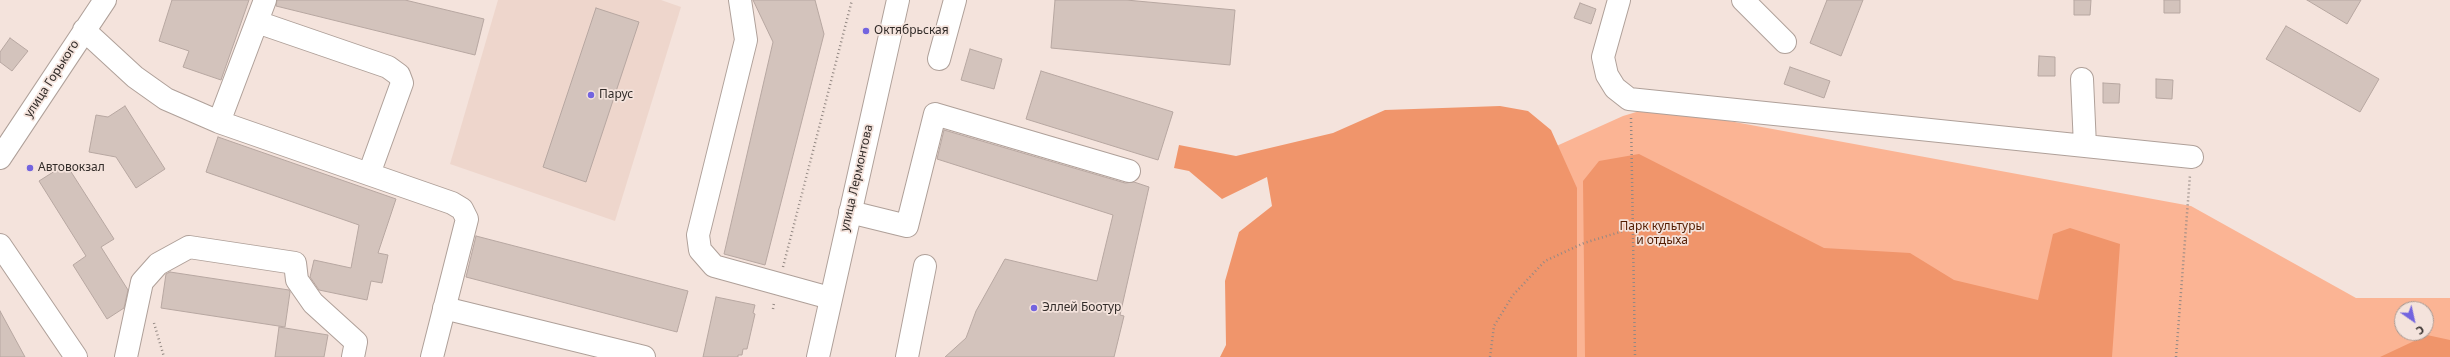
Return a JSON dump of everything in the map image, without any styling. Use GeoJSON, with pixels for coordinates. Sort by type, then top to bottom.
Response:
{"type":"FeatureCollection","features":[{"type":"Feature","properties":{"kind":"main road","name":"улица Горького"},"geometry":{"type":"LineString","coordinates":[[0,158],[105,0]]}},
{"type":"Feature","properties":{"kind":"main road"},"geometry":{"type":"LineString","coordinates":[[219,122],[265,0]]}},
{"type":"Feature","properties":{"kind":"main road"},"geometry":{"type":"LineString","coordinates":[[740,0],[746,40],[698,235],[700,250],[714,266],[830,298]]}},
{"type":"Feature","properties":{"kind":"main road","name":"улица Лермонтова"},"geometry":{"type":"LineString","coordinates":[[818,357],[898,0]]}},
{"type":"Feature","properties":{"kind":"main road"},"geometry":{"type":"LineString","coordinates":[[939,59],[955,0]]}},
{"type":"Feature","properties":{"kind":"main road"},"geometry":{"type":"LineString","coordinates":[[1619,0],[1603,57],[1607,75],[1615,88],[1629,99],[2192,157]]}},
{"type":"Feature","properties":{"kind":"main road"},"geometry":{"type":"LineString","coordinates":[[1743,0],[1785,42]]}},
{"type":"Feature","properties":{"kind":"main road"},"geometry":{"type":"LineString","coordinates":[[257,22],[388,67],[399,74],[402,83],[369,174]]}},
{"type":"Feature","properties":{"kind":"main road"},"geometry":{"type":"LineString","coordinates":[[84,30],[135,77],[166,99],[219,122],[452,203],[462,209],[467,218],[432,357]]}},
{"type":"Feature","properties":{"kind":"main road"},"geometry":{"type":"LineString","coordinates":[[2082,79],[2085,146]]}},
{"type":"Feature","properties":{"kind":"main road"},"geometry":{"type":"LineString","coordinates":[[850,212],[907,226],[935,114],[1129,171]]}},
{"type":"Feature","properties":{"kind":"main road"},"geometry":{"type":"LineString","coordinates":[[0,245],[76,357]]}},
{"type":"Feature","properties":{"kind":"main road"},"geometry":{"type":"LineString","coordinates":[[126,357],[142,282],[158,264],[189,247],[296,263],[298,280],[313,303],[356,342],[353,357]]}},
{"type":"Feature","properties":{"kind":"main road"},"geometry":{"type":"LineString","coordinates":[[907,357],[925,266]]}},
{"type":"Feature","properties":{"kind":"main road"},"geometry":{"type":"LineString","coordinates":[[444,308],[644,357]]}},
{"type":"Feature","properties":{"kind":"path"},"geometry":{"type":"LineString","coordinates":[[773,308],[852,0]]}},
{"type":"Feature","properties":{"kind":"path"},"geometry":{"type":"LineString","coordinates":[[1629,99],[1632,128],[1635,357]]}},
{"type":"Feature","properties":{"kind":"path"},"geometry":{"type":"LineString","coordinates":[[2176,357],[2192,157]]}},
{"type":"Feature","properties":{"kind":"path"},"geometry":{"type":"LineString","coordinates":[[1490,357],[1494,326],[1513,295],[1545,261],[1584,243],[1634,228]]}},
{"type":"Feature","properties":{"kind":"shaded area"},"geometry":{"type":"Polygon","coordinates":[[[498,0],[661,0],[681,7],[615,221],[450,164],[498,0]]]}},
{"type":"Feature","properties":{"kind":"green space"},"geometry":{"type":"Polygon","coordinates":[[[1500,106],[1528,111],[1551,130],[1577,188],[1577,357],[1220,357],[1226,345],[1225,281],[1239,232],[1272,206],[1267,177],[1222,199],[1189,171],[1174,168],[1179,145],[1236,156],[1333,133],[1385,110],[1500,106]]]}},
{"type":"Feature","properties":{"kind":"green space","name":"Парк культуры и отдыха"},"geometry":{"type":"Polygon","coordinates":[[[1653,107],[2191,206],[2356,298],[2450,298],[2450,357],[1428,357],[1521,162],[1623,116],[1653,107]]]}},
{"type":"Feature","properties":{"kind":"green space"},"geometry":{"type":"Polygon","coordinates":[[[1639,154],[1824,248],[1910,253],[1954,280],[2038,300],[2053,234],[2070,228],[2120,244],[2112,357],[1585,357],[1583,181],[1599,161],[1639,154]]]}},
{"type":"Feature","properties":{"kind":"green space"},"geometry":{"type":"Polygon","coordinates":[[[2434,337],[2450,340],[2450,357],[2380,357],[2414,341],[2434,341],[2434,337]]]}},
{"type":"Feature","properties":{"kind":"building"},"geometry":{"type":"Polygon","coordinates":[[[172,0],[249,0],[221,80],[183,67],[189,51],[159,41],[172,0]]]}},
{"type":"Feature","properties":{"kind":"building"},"geometry":{"type":"Polygon","coordinates":[[[277,0],[405,0],[484,19],[475,55],[276,6],[277,0]]]}},
{"type":"Feature","properties":{"kind":"building"},"geometry":{"type":"Polygon","coordinates":[[[753,0],[815,0],[824,34],[765,265],[724,254],[773,42],[753,0]]]}},
{"type":"Feature","properties":{"kind":"building"},"geometry":{"type":"Polygon","coordinates":[[[1055,0],[1126,0],[1235,10],[1230,65],[1051,48],[1055,0]]]}},
{"type":"Feature","properties":{"kind":"building"},"geometry":{"type":"Polygon","coordinates":[[[1827,0],[1863,0],[1841,56],[1810,43],[1827,0]]]}},
{"type":"Feature","properties":{"kind":"building"},"geometry":{"type":"Polygon","coordinates":[[[2074,0],[2091,0],[2090,15],[2074,15],[2074,0]]]}},
{"type":"Feature","properties":{"kind":"building"},"geometry":{"type":"Polygon","coordinates":[[[2164,0],[2180,0],[2180,13],[2164,13],[2164,0]]]}},
{"type":"Feature","properties":{"kind":"building"},"geometry":{"type":"Polygon","coordinates":[[[2307,0],[2361,0],[2347,24],[2307,0]]]}},
{"type":"Feature","properties":{"kind":"building"},"geometry":{"type":"Polygon","coordinates":[[[1580,3],[1596,9],[1591,24],[1574,18],[1580,3]]]}},
{"type":"Feature","properties":{"kind":"building","name":"Парус"},"geometry":{"type":"Polygon","coordinates":[[[596,8],[639,22],[586,182],[543,167],[596,8]]]}},
{"type":"Feature","properties":{"kind":"building"},"geometry":{"type":"Polygon","coordinates":[[[2286,26],[2379,79],[2360,112],[2266,59],[2286,26]]]}},
{"type":"Feature","properties":{"kind":"building"},"geometry":{"type":"Polygon","coordinates":[[[10,38],[28,51],[12,71],[0,62],[0,52],[10,38]]]}},
{"type":"Feature","properties":{"kind":"building"},"geometry":{"type":"Polygon","coordinates":[[[970,49],[1002,59],[994,89],[961,80],[970,49]]]}},
{"type":"Feature","properties":{"kind":"building"},"geometry":{"type":"Polygon","coordinates":[[[2039,56],[2055,57],[2055,76],[2038,76],[2039,56]]]}},
{"type":"Feature","properties":{"kind":"building"},"geometry":{"type":"Polygon","coordinates":[[[1790,67],[1830,81],[1824,98],[1784,84],[1790,67]]]}},
{"type":"Feature","properties":{"kind":"building"},"geometry":{"type":"Polygon","coordinates":[[[1041,71],[1173,112],[1158,160],[1026,119],[1041,71]]]}},
{"type":"Feature","properties":{"kind":"building"},"geometry":{"type":"Polygon","coordinates":[[[2156,79],[2173,80],[2172,99],[2156,98],[2156,79]]]}},
{"type":"Feature","properties":{"kind":"building"},"geometry":{"type":"Polygon","coordinates":[[[2103,83],[2120,84],[2119,103],[2103,103],[2103,83]]]}},
{"type":"Feature","properties":{"kind":"building"},"geometry":{"type":"Polygon","coordinates":[[[125,106],[165,169],[136,188],[116,157],[89,152],[96,115],[108,117],[125,106]]]}},
{"type":"Feature","properties":{"kind":"building"},"geometry":{"type":"Polygon","coordinates":[[[944,130],[1125,183],[1134,182],[1149,187],[1120,315],[1124,316],[1114,357],[945,357],[966,338],[976,311],[1005,259],[1097,281],[1113,215],[937,159],[944,130]]]}},
{"type":"Feature","properties":{"kind":"building"},"geometry":{"type":"Polygon","coordinates":[[[218,137],[396,199],[378,253],[388,255],[382,283],[371,281],[367,300],[319,290],[310,277],[314,260],[351,268],[359,225],[206,172],[218,137]]]}},
{"type":"Feature","properties":{"kind":"building"},"geometry":{"type":"Polygon","coordinates":[[[66,164],[114,239],[101,247],[128,290],[124,308],[107,319],[73,265],[86,256],[39,181],[66,164]]]}},
{"type":"Feature","properties":{"kind":"building"},"geometry":{"type":"Polygon","coordinates":[[[476,236],[688,291],[677,332],[466,277],[476,236]]]}},
{"type":"Feature","properties":{"kind":"building"},"geometry":{"type":"Polygon","coordinates":[[[170,272],[289,290],[290,292],[285,327],[161,308],[166,274],[170,272]]]}},
{"type":"Feature","properties":{"kind":"building"},"geometry":{"type":"Polygon","coordinates":[[[716,297],[755,305],[753,313],[755,314],[747,349],[743,349],[742,355],[738,355],[738,357],[703,357],[716,297]]]}},
{"type":"Feature","properties":{"kind":"building"},"geometry":{"type":"Polygon","coordinates":[[[0,311],[25,357],[0,357],[0,311]]]}},
{"type":"Feature","properties":{"kind":"building"},"geometry":{"type":"Polygon","coordinates":[[[279,327],[328,335],[324,357],[275,357],[279,327]]]}},
{"type":"Feature","properties":{"kind":"place","name":"Октябрьская"},"geometry":{"type":"Point","coordinates":[866,31]}},
{"type":"Feature","properties":{"kind":"place","name":"Парус"},"geometry":{"type":"Point","coordinates":[591,95]}},
{"type":"Feature","properties":{"kind":"place","name":"Автовокзал"},"geometry":{"type":"Point","coordinates":[30,168]}},
{"type":"Feature","properties":{"kind":"place","name":"Эллей Боотур"},"geometry":{"type":"Point","coordinates":[1034,308]}}]}
